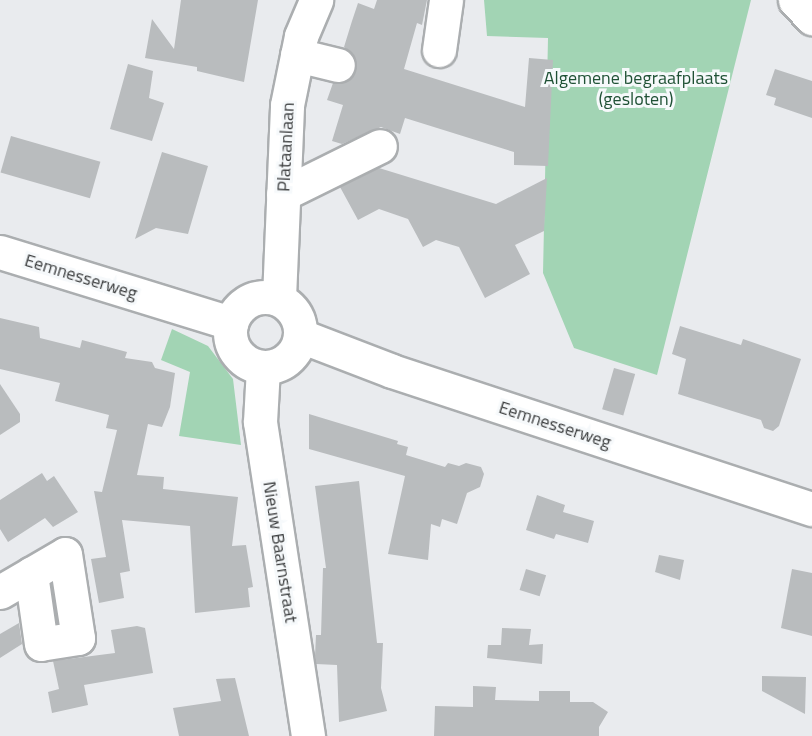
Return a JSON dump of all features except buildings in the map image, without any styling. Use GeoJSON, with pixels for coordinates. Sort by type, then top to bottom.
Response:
{"type":"FeatureCollection","features":[{"type":"Feature","properties":{"kind":"street","name":"Plataanlaan"},"geometry":{"type":"LineString","coordinates":[[279,298],[286,105],[297,55],[315,0]]}},
{"type":"Feature","properties":{"kind":"street"},"geometry":{"type":"LineString","coordinates":[[439,50],[446,0]]}},
{"type":"Feature","properties":{"kind":"street"},"geometry":{"type":"LineString","coordinates":[[795,0],[812,18]]}},
{"type":"Feature","properties":{"kind":"street"},"geometry":{"type":"LineString","coordinates":[[297,55],[338,65]]}},
{"type":"Feature","properties":{"kind":"street"},"geometry":{"type":"LineString","coordinates":[[283,194],[380,146]]}},
{"type":"Feature","properties":{"kind":"street","name":"Eemnesserweg"},"geometry":{"type":"LineString","coordinates":[[0,252],[231,323]]}},
{"type":"Feature","properties":{"kind":"street"},"geometry":{"type":"LineString","coordinates":[[279,298],[296,314],[301,336],[292,355],[284,362],[263,368],[241,357],[233,348],[231,323],[237,310],[249,300],[279,298]]}},
{"type":"Feature","properties":{"kind":"street","name":"Eemnesserweg"},"geometry":{"type":"LineString","coordinates":[[301,336],[392,371],[812,509]]}},
{"type":"Feature","properties":{"kind":"street","name":"Nieuw Baarnstraat"},"geometry":{"type":"LineString","coordinates":[[263,368],[260,422],[308,736]]}},
{"type":"Feature","properties":{"kind":"street"},"geometry":{"type":"LineString","coordinates":[[0,592],[32,574]]}},
{"type":"Feature","properties":{"kind":"green space","name":"Algemene begraafplaats (gesloten)"},"geometry":{"type":"Polygon","coordinates":[[[484,0],[751,0],[657,375],[574,348],[543,273],[548,38],[487,36],[484,0]]]}},
{"type":"Feature","properties":{"kind":"green space"},"geometry":{"type":"Polygon","coordinates":[[[172,329],[208,346],[233,379],[241,445],[179,436],[190,372],[161,360],[172,329]]]}}]}
